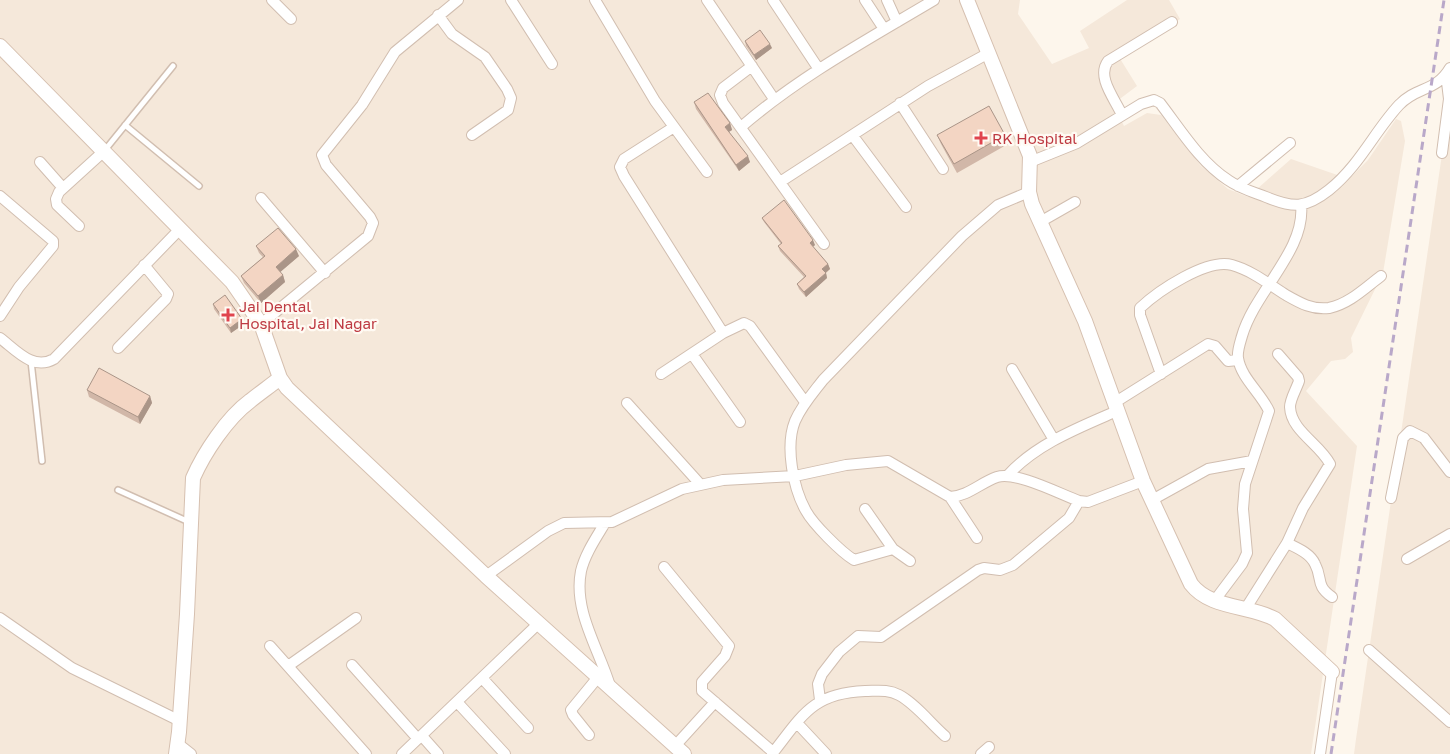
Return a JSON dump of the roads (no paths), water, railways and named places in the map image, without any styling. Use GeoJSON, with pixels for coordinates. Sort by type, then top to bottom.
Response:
{"type":"FeatureCollection","features":[{"type":"Feature","properties":{"kind":"main road"},"geometry":{"type":"LineString","coordinates":[[967,0],[1026,144],[1030,162],[1029,192],[1040,222],[1085,321],[1144,481],[1191,584],[1198,593],[1215,600],[1265,613],[1275,619],[1332,672]]}},
{"type":"Feature","properties":{"kind":"main road"},"geometry":{"type":"LineString","coordinates":[[0,46],[232,282],[261,324],[280,378],[326,426],[486,576],[679,750]]}},
{"type":"Feature","properties":{"kind":"main road"},"geometry":{"type":"LineString","coordinates":[[177,748],[187,614],[193,478],[201,460],[243,408],[280,378]]}},
{"type":"Feature","properties":{"kind":"street"},"geometry":{"type":"LineString","coordinates":[[272,0],[291,19]]}},
{"type":"Feature","properties":{"kind":"street"},"geometry":{"type":"LineString","coordinates":[[261,324],[368,236],[373,223],[326,165],[322,154],[366,99],[395,52],[458,0]]}},
{"type":"Feature","properties":{"kind":"street"},"geometry":{"type":"LineString","coordinates":[[512,0],[552,64]]}},
{"type":"Feature","properties":{"kind":"street"},"geometry":{"type":"LineString","coordinates":[[595,0],[674,127],[707,172]]}},
{"type":"Feature","properties":{"kind":"street"},"geometry":{"type":"LineString","coordinates":[[707,0],[774,99]]}},
{"type":"Feature","properties":{"kind":"street"},"geometry":{"type":"LineString","coordinates":[[773,0],[818,68]]}},
{"type":"Feature","properties":{"kind":"street"},"geometry":{"type":"LineString","coordinates":[[864,0],[884,29]]}},
{"type":"Feature","properties":{"kind":"street"},"geometry":{"type":"LineString","coordinates":[[887,0],[897,22]]}},
{"type":"Feature","properties":{"kind":"street"},"geometry":{"type":"LineString","coordinates":[[741,127],[774,99],[818,68],[934,0]]}},
{"type":"Feature","properties":{"kind":"street"},"geometry":{"type":"LineString","coordinates":[[438,15],[452,34],[485,57],[511,98],[508,110],[472,135]]}},
{"type":"Feature","properties":{"kind":"street"},"geometry":{"type":"LineString","coordinates":[[1122,115],[1103,76],[1104,68],[1108,62],[1172,22]]}},
{"type":"Feature","properties":{"kind":"street"},"geometry":{"type":"LineString","coordinates":[[780,182],[853,136],[900,103],[988,54]]}},
{"type":"Feature","properties":{"kind":"street"},"geometry":{"type":"LineString","coordinates":[[752,66],[723,88],[720,95],[723,103],[824,244]]}},
{"type":"Feature","properties":{"kind":"street"},"geometry":{"type":"LineString","coordinates":[[1030,162],[1077,143],[1149,100],[1160,103],[1195,149],[1220,174],[1238,186],[1283,204],[1301,205],[1312,201],[1340,180],[1368,148],[1404,101],[1417,90],[1432,87],[1448,71]]}},
{"type":"Feature","properties":{"kind":"street"},"geometry":{"type":"LineString","coordinates":[[1442,152],[1449,100],[1448,71]]}},
{"type":"Feature","properties":{"kind":"street"},"geometry":{"type":"LineString","coordinates":[[900,103],[943,169]]}},
{"type":"Feature","properties":{"kind":"street"},"geometry":{"type":"LineString","coordinates":[[674,127],[624,159],[620,166],[624,176],[724,333]]}},
{"type":"Feature","properties":{"kind":"street"},"geometry":{"type":"LineString","coordinates":[[853,136],[906,207]]}},
{"type":"Feature","properties":{"kind":"street"},"geometry":{"type":"LineString","coordinates":[[1238,186],[1290,143]]}},
{"type":"Feature","properties":{"kind":"street"},"geometry":{"type":"LineString","coordinates":[[79,226],[57,205],[56,199],[63,188],[104,152]]}},
{"type":"Feature","properties":{"kind":"street"},"geometry":{"type":"LineString","coordinates":[[40,162],[63,188]]}},
{"type":"Feature","properties":{"kind":"street"},"geometry":{"type":"LineString","coordinates":[[893,549],[859,560],[850,557],[807,513],[795,476],[791,437],[795,422],[805,402],[897,301],[962,236],[998,205],[1029,192]]}},
{"type":"Feature","properties":{"kind":"street"},"geometry":{"type":"LineString","coordinates":[[0,196],[53,241],[53,246],[18,287],[0,316]]}},
{"type":"Feature","properties":{"kind":"street"},"geometry":{"type":"LineString","coordinates":[[261,198],[325,273]]}},
{"type":"Feature","properties":{"kind":"street"},"geometry":{"type":"LineString","coordinates":[[1040,222],[1075,202]]}},
{"type":"Feature","properties":{"kind":"street"},"geometry":{"type":"LineString","coordinates":[[1215,600],[1242,564],[1247,553],[1243,502],[1252,461],[1269,411],[1238,360],[1238,352],[1250,315],[1297,235],[1301,225],[1301,205]]}},
{"type":"Feature","properties":{"kind":"street"},"geometry":{"type":"LineString","coordinates":[[0,338],[31,361],[40,364],[54,359],[179,230]]}},
{"type":"Feature","properties":{"kind":"street"},"geometry":{"type":"LineString","coordinates":[[1161,374],[1139,311],[1144,304],[1180,280],[1214,264],[1232,265],[1306,306],[1318,309],[1345,302],[1381,276]]}},
{"type":"Feature","properties":{"kind":"street"},"geometry":{"type":"LineString","coordinates":[[118,348],[166,300],[168,294],[144,265]]}},
{"type":"Feature","properties":{"kind":"street"},"geometry":{"type":"LineString","coordinates":[[661,374],[724,333],[744,323],[750,326],[805,402]]}},
{"type":"Feature","properties":{"kind":"street"},"geometry":{"type":"LineString","coordinates":[[1007,476],[1016,466],[1054,440],[1116,407],[1161,374],[1208,344],[1215,346],[1228,361],[1238,360]]}},
{"type":"Feature","properties":{"kind":"street"},"geometry":{"type":"LineString","coordinates":[[692,354],[740,422]]}},
{"type":"Feature","properties":{"kind":"street"},"geometry":{"type":"LineString","coordinates":[[1246,608],[1287,543],[1303,508],[1330,464],[1326,456],[1292,418],[1291,401],[1299,381],[1298,377],[1278,354]]}},
{"type":"Feature","properties":{"kind":"street"},"geometry":{"type":"LineString","coordinates":[[1012,369],[1054,440]]}},
{"type":"Feature","properties":{"kind":"street"},"geometry":{"type":"LineString","coordinates":[[627,403],[700,484]]}},
{"type":"Feature","properties":{"kind":"street"},"geometry":{"type":"LineString","coordinates":[[1391,498],[1403,438],[1410,431],[1424,438],[1450,472]]}},
{"type":"Feature","properties":{"kind":"street"},"geometry":{"type":"LineString","coordinates":[[486,576],[548,531],[564,523],[579,521],[605,523],[624,518],[682,489],[723,480],[795,476],[846,465],[888,461],[950,497],[977,538]]}},
{"type":"Feature","properties":{"kind":"street"},"geometry":{"type":"LineString","coordinates":[[1152,500],[1208,469],[1252,461]]}},
{"type":"Feature","properties":{"kind":"street"},"geometry":{"type":"LineString","coordinates":[[950,497],[971,491],[999,476],[1018,478],[1079,502],[1088,502],[1144,481]]}},
{"type":"Feature","properties":{"kind":"street"},"geometry":{"type":"LineString","coordinates":[[820,700],[818,684],[822,674],[851,641],[865,635],[881,637],[978,570],[1006,569],[1069,518],[1079,502]]}},
{"type":"Feature","properties":{"kind":"street"},"geometry":{"type":"LineString","coordinates":[[865,510],[893,549],[910,561]]}},
{"type":"Feature","properties":{"kind":"street"},"geometry":{"type":"LineString","coordinates":[[605,523],[586,557],[581,572],[580,596],[587,626],[610,686]]}},
{"type":"Feature","properties":{"kind":"street"},"geometry":{"type":"LineString","coordinates":[[1407,558],[1450,534]]}},
{"type":"Feature","properties":{"kind":"street"},"geometry":{"type":"LineString","coordinates":[[1287,543],[1311,558],[1317,568],[1320,587],[1332,597]]}},
{"type":"Feature","properties":{"kind":"street"},"geometry":{"type":"LineString","coordinates":[[664,567],[729,646],[729,650],[700,687],[702,692],[772,753],[820,700],[848,692],[888,691],[903,698],[945,736]]}},
{"type":"Feature","properties":{"kind":"street"},"geometry":{"type":"LineString","coordinates":[[0,618],[72,668],[180,721]]}},
{"type":"Feature","properties":{"kind":"street"},"geometry":{"type":"LineString","coordinates":[[288,666],[356,618]]}},
{"type":"Feature","properties":{"kind":"street"},"geometry":{"type":"LineString","coordinates":[[403,754],[539,623]]}},
{"type":"Feature","properties":{"kind":"street"},"geometry":{"type":"LineString","coordinates":[[270,646],[366,754]]}},
{"type":"Feature","properties":{"kind":"street"},"geometry":{"type":"LineString","coordinates":[[1369,650],[1450,722]]}},
{"type":"Feature","properties":{"kind":"street"},"geometry":{"type":"LineString","coordinates":[[352,664],[438,754]]}},
{"type":"Feature","properties":{"kind":"street"},"geometry":{"type":"LineString","coordinates":[[1320,754],[1332,672]]}},
{"type":"Feature","properties":{"kind":"street"},"geometry":{"type":"LineString","coordinates":[[589,735],[571,710],[599,676]]}},
{"type":"Feature","properties":{"kind":"street"},"geometry":{"type":"LineString","coordinates":[[482,678],[528,728]]}},
{"type":"Feature","properties":{"kind":"street"},"geometry":{"type":"LineString","coordinates":[[457,702],[504,754]]}},
{"type":"Feature","properties":{"kind":"street"},"geometry":{"type":"LineString","coordinates":[[679,750],[714,702]]}},
{"type":"Feature","properties":{"kind":"street"},"geometry":{"type":"LineString","coordinates":[[797,724],[826,754]]}},
{"type":"Feature","properties":{"kind":"street"},"geometry":{"type":"LineString","coordinates":[[980,754],[989,746]]}},
{"type":"Feature","properties":{"kind":"street"},"geometry":{"type":"LineString","coordinates":[[177,748],[190,754]]}},
{"type":"Feature","properties":{"kind":"lane"},"geometry":{"type":"LineString","coordinates":[[104,152],[173,66]]}},
{"type":"Feature","properties":{"kind":"lane"},"geometry":{"type":"LineString","coordinates":[[125,125],[199,186]]}},
{"type":"Feature","properties":{"kind":"lane"},"geometry":{"type":"LineString","coordinates":[[31,361],[42,461]]}},
{"type":"Feature","properties":{"kind":"lane"},"geometry":{"type":"LineString","coordinates":[[118,490],[190,522]]}},
{"type":"Feature","properties":{"kind":"railway"},"geometry":{"type":"LineString","coordinates":[[1331,754],[1444,0]]}},
{"type":"Feature","properties":{"kind":"place","name":"RK Hospital"},"geometry":{"type":"Point","coordinates":[981,138]}},
{"type":"Feature","properties":{"kind":"place","name":"Jai Dental Hospital, Jai Nagar"},"geometry":{"type":"Point","coordinates":[228,315]}}]}
